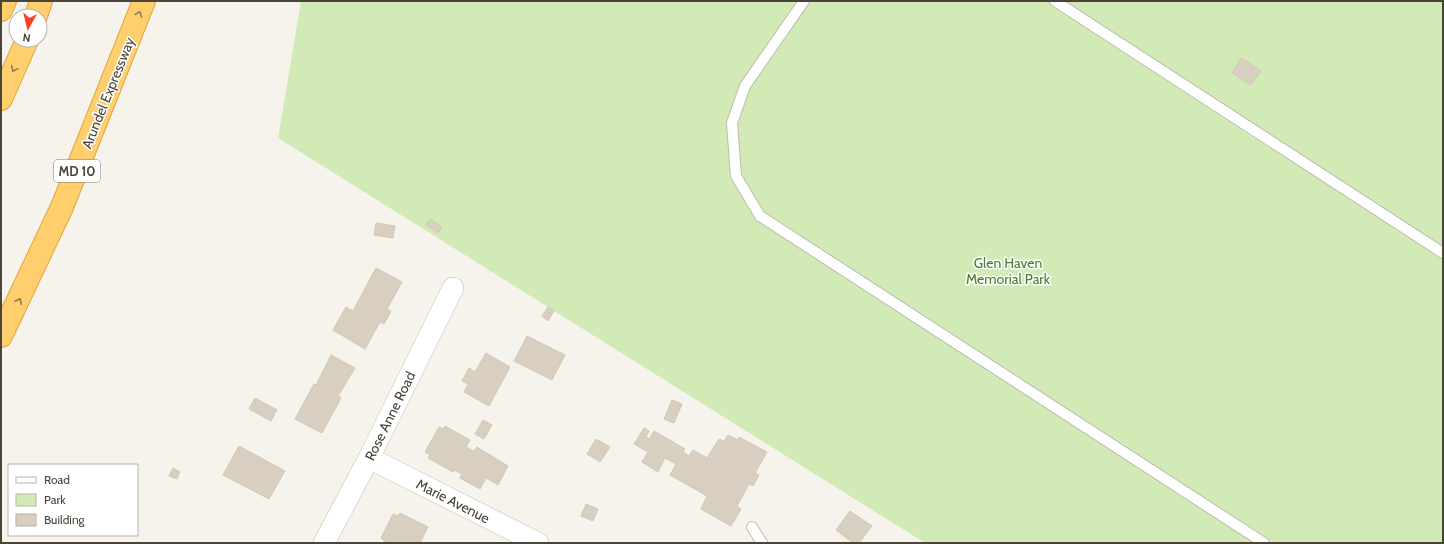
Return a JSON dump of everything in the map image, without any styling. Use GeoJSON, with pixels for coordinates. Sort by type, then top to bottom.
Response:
{"type":"FeatureCollection","features":[{"type":"Feature","properties":{"kind":"highway"},"geometry":{"type":"LineString","coordinates":[[1,10],[5,1]]}},
{"type":"Feature","properties":{"kind":"highway","name":"Arundel Expressway"},"geometry":{"type":"LineString","coordinates":[[1,336],[62,207],[144,1]]}},
{"type":"Feature","properties":{"kind":"highway"},"geometry":{"type":"LineString","coordinates":[[1,99],[23,48]]}},
{"type":"Feature","properties":{"kind":"street","name":"Rose Anne Road"},"geometry":{"type":"LineString","coordinates":[[324,543],[369,458],[453,288]]}},
{"type":"Feature","properties":{"kind":"street","name":"Marie Avenue"},"geometry":{"type":"LineString","coordinates":[[369,458],[538,543]]}},
{"type":"Feature","properties":{"kind":"lane"},"geometry":{"type":"LineString","coordinates":[[804,1],[745,86],[732,123],[736,176],[760,216],[1264,543]]}},
{"type":"Feature","properties":{"kind":"lane"},"geometry":{"type":"LineString","coordinates":[[1055,1],[1443,253]]}},
{"type":"Feature","properties":{"kind":"lane"},"geometry":{"type":"LineString","coordinates":[[752,527],[762,543]]}},
{"type":"Feature","properties":{"kind":"green space","name":"Glen Haven Memorial Park"},"geometry":{"type":"Polygon","coordinates":[[[301,1],[1443,1],[1443,543],[925,543],[278,138],[301,1]]]}},
{"type":"Feature","properties":{"kind":"building"},"geometry":{"type":"Polygon","coordinates":[[[1241,58],[1261,71],[1251,85],[1232,73],[1241,58]]]}},
{"type":"Feature","properties":{"kind":"building"},"geometry":{"type":"Polygon","coordinates":[[[430,219],[442,227],[438,233],[426,225],[430,219]]]}},
{"type":"Feature","properties":{"kind":"building"},"geometry":{"type":"Polygon","coordinates":[[[376,223],[395,226],[393,238],[374,235],[376,223]]]}},
{"type":"Feature","properties":{"kind":"building"},"geometry":{"type":"Polygon","coordinates":[[[376,268],[402,282],[387,309],[391,311],[384,324],[380,322],[365,349],[333,330],[346,307],[353,311],[376,268]]]}},
{"type":"Feature","properties":{"kind":"building"},"geometry":{"type":"Polygon","coordinates":[[[548,307],[554,311],[548,321],[542,316],[548,307]]]}},
{"type":"Feature","properties":{"kind":"building"},"geometry":{"type":"Polygon","coordinates":[[[527,336],[565,355],[552,380],[514,361],[527,336]]]}},
{"type":"Feature","properties":{"kind":"building"},"geometry":{"type":"Polygon","coordinates":[[[486,353],[510,367],[489,406],[464,392],[468,384],[462,381],[469,368],[475,372],[486,353]]]}},
{"type":"Feature","properties":{"kind":"building"},"geometry":{"type":"Polygon","coordinates":[[[331,355],[355,368],[338,396],[341,398],[322,433],[295,419],[314,384],[316,385],[331,355]]]}},
{"type":"Feature","properties":{"kind":"building"},"geometry":{"type":"Polygon","coordinates":[[[255,398],[277,410],[271,421],[249,409],[255,398]]]}},
{"type":"Feature","properties":{"kind":"building"},"geometry":{"type":"Polygon","coordinates":[[[672,400],[682,404],[674,423],[664,419],[672,400]]]}},
{"type":"Feature","properties":{"kind":"building"},"geometry":{"type":"Polygon","coordinates":[[[483,420],[492,425],[484,439],[475,434],[483,420]]]}},
{"type":"Feature","properties":{"kind":"building"},"geometry":{"type":"Polygon","coordinates":[[[445,426],[470,440],[466,447],[474,451],[477,447],[508,466],[498,485],[486,478],[480,489],[460,478],[462,474],[454,470],[453,472],[428,458],[430,455],[425,452],[439,427],[443,429],[445,426]]]}},
{"type":"Feature","properties":{"kind":"building"},"geometry":{"type":"Polygon","coordinates":[[[644,428],[649,431],[646,437],[649,439],[654,431],[685,449],[683,452],[689,456],[693,450],[707,458],[719,439],[724,441],[728,435],[738,440],[739,437],[767,452],[755,473],[759,475],[753,486],[749,484],[737,506],[741,509],[731,526],[701,509],[707,496],[670,475],[676,464],[665,458],[658,472],[642,462],[648,452],[634,444],[644,428]]]}},
{"type":"Feature","properties":{"kind":"building"},"geometry":{"type":"Polygon","coordinates":[[[596,439],[610,447],[600,462],[587,454],[596,439]]]}},
{"type":"Feature","properties":{"kind":"building"},"geometry":{"type":"Polygon","coordinates":[[[239,446],[285,471],[269,499],[223,475],[239,446]]]}},
{"type":"Feature","properties":{"kind":"building"},"geometry":{"type":"Polygon","coordinates":[[[173,468],[180,472],[177,479],[169,476],[173,468]]]}},
{"type":"Feature","properties":{"kind":"building"},"geometry":{"type":"Polygon","coordinates":[[[586,504],[598,509],[593,521],[581,516],[586,504]]]}},
{"type":"Feature","properties":{"kind":"building"},"geometry":{"type":"Polygon","coordinates":[[[850,511],[872,526],[859,543],[853,543],[836,530],[850,511]]]}},
{"type":"Feature","properties":{"kind":"building"},"geometry":{"type":"Polygon","coordinates":[[[400,513],[428,527],[420,543],[386,543],[381,538],[393,514],[398,516],[400,513]]]}}]}
